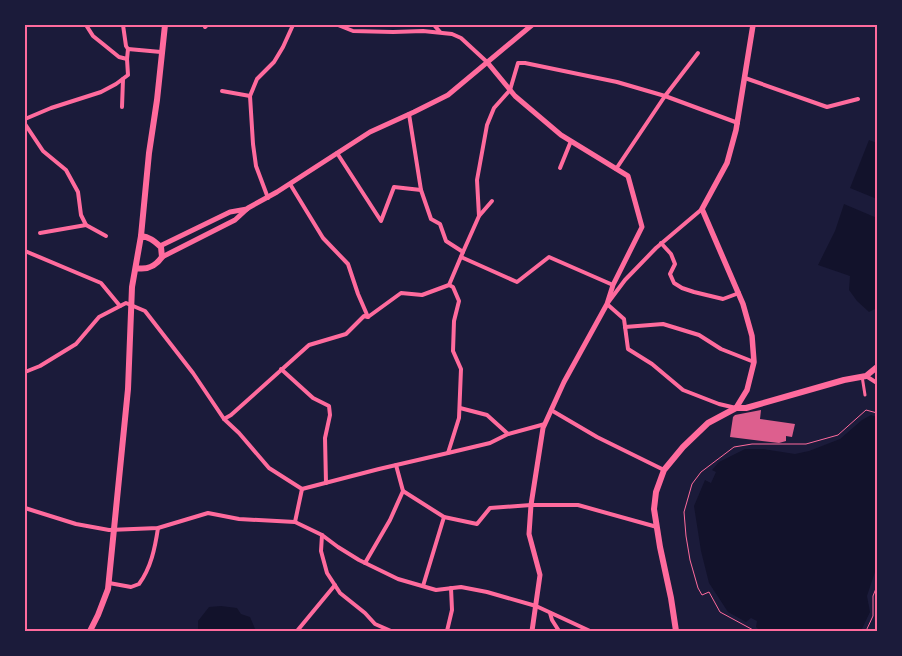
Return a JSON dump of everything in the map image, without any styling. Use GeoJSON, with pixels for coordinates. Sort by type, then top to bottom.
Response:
{"type":"FeatureCollection","features":[{"type":"Feature","properties":{"kind":"main road"},"geometry":{"type":"LineString","coordinates":[[90,631],[108,589],[128,389],[132,287],[141,236],[148,153],[157,100],[161,52],[166,25]]}},
{"type":"Feature","properties":{"kind":"main road"},"geometry":{"type":"LineString","coordinates":[[736,408],[747,390],[754,362],[752,336],[743,304],[702,209],[727,163],[738,123],[753,25]]}},
{"type":"Feature","properties":{"kind":"main road"},"geometry":{"type":"LineString","coordinates":[[136,268],[146,269],[152,267],[162,257],[160,246],[152,239],[141,236]]}},
{"type":"Feature","properties":{"kind":"main road"},"geometry":{"type":"LineString","coordinates":[[676,631],[654,509],[656,492],[664,470],[682,447],[708,423],[736,408],[746,408],[864,376],[877,366]]}},
{"type":"Feature","properties":{"kind":"street"},"geometry":{"type":"LineString","coordinates":[[86,25],[93,36],[119,57],[127,59]]}},
{"type":"Feature","properties":{"kind":"street"},"geometry":{"type":"LineString","coordinates":[[25,119],[51,108],[101,92],[128,75],[128,49],[123,25]]}},
{"type":"Feature","properties":{"kind":"street"},"geometry":{"type":"LineString","coordinates":[[268,198],[256,166],[250,96],[257,80],[274,62],[293,25]]}},
{"type":"Feature","properties":{"kind":"street"},"geometry":{"type":"LineString","coordinates":[[338,25],[354,31],[440,32],[461,38],[487,62],[515,96],[561,135],[628,176],[642,227],[613,285],[606,304],[564,382],[543,428],[531,505],[529,534],[540,575],[532,631]]}},
{"type":"Feature","properties":{"kind":"street"},"geometry":{"type":"LineString","coordinates":[[434,25],[440,32]]}},
{"type":"Feature","properties":{"kind":"street"},"geometry":{"type":"LineString","coordinates":[[162,257],[234,220],[248,208],[268,198],[370,132],[448,95],[532,25]]}},
{"type":"Feature","properties":{"kind":"street"},"geometry":{"type":"LineString","coordinates":[[128,49],[161,52]]}},
{"type":"Feature","properties":{"kind":"street"},"geometry":{"type":"LineString","coordinates":[[616,169],[665,96],[698,52]]}},
{"type":"Feature","properties":{"kind":"street"},"geometry":{"type":"LineString","coordinates":[[479,216],[477,180],[487,125],[494,108],[510,90],[518,63],[617,82],[665,96],[738,123]]}},
{"type":"Feature","properties":{"kind":"street"},"geometry":{"type":"LineString","coordinates":[[745,78],[827,107],[858,99]]}},
{"type":"Feature","properties":{"kind":"street"},"geometry":{"type":"LineString","coordinates":[[122,107],[123,79]]}},
{"type":"Feature","properties":{"kind":"street"},"geometry":{"type":"LineString","coordinates":[[222,91],[250,96]]}},
{"type":"Feature","properties":{"kind":"street"},"geometry":{"type":"LineString","coordinates":[[409,114],[421,190],[431,219],[440,224],[446,241],[462,254],[517,282],[549,257],[613,285]]}},
{"type":"Feature","properties":{"kind":"street"},"geometry":{"type":"LineString","coordinates":[[25,124],[43,151],[66,170],[78,192],[81,215],[86,225],[106,236]]}},
{"type":"Feature","properties":{"kind":"street"},"geometry":{"type":"LineString","coordinates":[[560,168],[571,141]]}},
{"type":"Feature","properties":{"kind":"street"},"geometry":{"type":"LineString","coordinates":[[337,153],[381,221],[394,187],[421,190]]}},
{"type":"Feature","properties":{"kind":"street"},"geometry":{"type":"LineString","coordinates":[[290,184],[323,238],[348,264],[368,318]]}},
{"type":"Feature","properties":{"kind":"street"},"geometry":{"type":"LineString","coordinates":[[224,419],[231,415],[309,345],[346,334],[364,316],[368,318],[401,293],[422,295],[449,285],[479,216],[492,201]]}},
{"type":"Feature","properties":{"kind":"street"},"geometry":{"type":"LineString","coordinates":[[160,246],[230,212],[248,208]]}},
{"type":"Feature","properties":{"kind":"street"},"geometry":{"type":"LineString","coordinates":[[606,304],[625,280],[661,243],[702,209]]}},
{"type":"Feature","properties":{"kind":"street"},"geometry":{"type":"LineString","coordinates":[[40,233],[86,225]]}},
{"type":"Feature","properties":{"kind":"street"},"geometry":{"type":"LineString","coordinates":[[661,243],[671,254],[676,264],[670,274],[674,282],[682,288],[723,299],[738,293]]}},
{"type":"Feature","properties":{"kind":"street"},"geometry":{"type":"LineString","coordinates":[[25,251],[101,283],[120,306]]}},
{"type":"Feature","properties":{"kind":"street"},"geometry":{"type":"LineString","coordinates":[[448,453],[460,418],[461,369],[454,351],[454,321],[459,301],[453,287],[449,285]]}},
{"type":"Feature","properties":{"kind":"street"},"geometry":{"type":"LineString","coordinates":[[25,372],[40,366],[76,344],[99,317],[126,303],[131,304],[145,311],[193,373],[224,419],[269,468],[302,490],[490,443],[508,434],[545,424]]}},
{"type":"Feature","properties":{"kind":"street"},"geometry":{"type":"LineString","coordinates":[[606,304],[624,319],[628,349],[652,364],[683,390],[719,404],[736,408]]}},
{"type":"Feature","properties":{"kind":"street"},"geometry":{"type":"LineString","coordinates":[[625,327],[663,324],[699,335],[721,349],[754,362]]}},
{"type":"Feature","properties":{"kind":"street"},"geometry":{"type":"LineString","coordinates":[[281,369],[313,398],[329,406],[330,416],[325,438],[326,483]]}},
{"type":"Feature","properties":{"kind":"street"},"geometry":{"type":"LineString","coordinates":[[864,376],[877,383]]}},
{"type":"Feature","properties":{"kind":"street"},"geometry":{"type":"LineString","coordinates":[[864,376],[865,395]]}},
{"type":"Feature","properties":{"kind":"street"},"geometry":{"type":"LineString","coordinates":[[460,408],[487,416],[508,434]]}},
{"type":"Feature","properties":{"kind":"street"},"geometry":{"type":"LineString","coordinates":[[551,410],[597,437],[664,470]]}},
{"type":"Feature","properties":{"kind":"street"},"geometry":{"type":"LineString","coordinates":[[365,563],[390,520],[403,491],[396,465]]}},
{"type":"Feature","properties":{"kind":"street"},"geometry":{"type":"LineString","coordinates":[[295,522],[302,490]]}},
{"type":"Feature","properties":{"kind":"street"},"geometry":{"type":"LineString","coordinates":[[403,491],[444,517],[477,524],[490,508],[531,505],[578,505],[657,527]]}},
{"type":"Feature","properties":{"kind":"street"},"geometry":{"type":"LineString","coordinates":[[25,508],[76,524],[114,529],[158,528],[208,513],[238,519],[295,522],[322,534],[338,547],[365,563],[398,579],[436,590],[462,588],[487,592],[536,606],[590,631]]}},
{"type":"Feature","properties":{"kind":"street"},"geometry":{"type":"LineString","coordinates":[[423,586],[444,517]]}},
{"type":"Feature","properties":{"kind":"street"},"geometry":{"type":"LineString","coordinates":[[108,583],[131,587],[139,584],[148,569],[158,528]]}},
{"type":"Feature","properties":{"kind":"street"},"geometry":{"type":"LineString","coordinates":[[322,534],[321,551],[327,573],[340,593],[376,624],[391,631]]}},
{"type":"Feature","properties":{"kind":"street"},"geometry":{"type":"LineString","coordinates":[[297,631],[335,585]]}},
{"type":"Feature","properties":{"kind":"street"},"geometry":{"type":"LineString","coordinates":[[447,631],[452,610],[451,588]]}},
{"type":"Feature","properties":{"kind":"street"},"geometry":{"type":"LineString","coordinates":[[550,613],[559,631]]}},
{"type":"Feature","properties":{"kind":"path"},"geometry":{"type":"LineString","coordinates":[[755,631],[720,612],[709,592],[702,595],[698,588],[686,536],[684,512],[692,484],[701,472],[734,447],[752,444],[806,444],[838,435],[866,410],[877,413]]}},
{"type":"Feature","properties":{"kind":"path"},"geometry":{"type":"LineString","coordinates":[[866,631],[873,616],[873,596],[877,586]]}},
{"type":"Feature","properties":{"kind":"shaded area"},"geometry":{"type":"Polygon","coordinates":[[[869,140],[877,143],[877,199],[850,188],[869,140]]]}},
{"type":"Feature","properties":{"kind":"shaded area"},"geometry":{"type":"Polygon","coordinates":[[[844,204],[877,218],[877,308],[869,312],[849,290],[850,276],[818,265],[835,231],[844,204]]]}},
{"type":"Feature","properties":{"kind":"shaded area"},"geometry":{"type":"Polygon","coordinates":[[[871,415],[877,417],[877,566],[867,596],[870,612],[861,631],[760,631],[756,627],[757,621],[751,618],[746,622],[728,612],[709,583],[701,551],[694,506],[705,480],[711,483],[716,472],[712,470],[719,462],[745,449],[763,449],[795,454],[809,451],[840,439],[862,420],[871,415]]]}},
{"type":"Feature","properties":{"kind":"shaded area"},"geometry":{"type":"Polygon","coordinates":[[[209,607],[237,608],[241,614],[250,617],[256,631],[198,631],[198,621],[209,607]]]}},
{"type":"Feature","properties":{"kind":"building"},"geometry":{"type":"Polygon","coordinates":[[[761,410],[760,419],[795,424],[792,437],[786,436],[786,441],[779,443],[730,437],[733,417],[735,415],[761,410]]]}}]}
